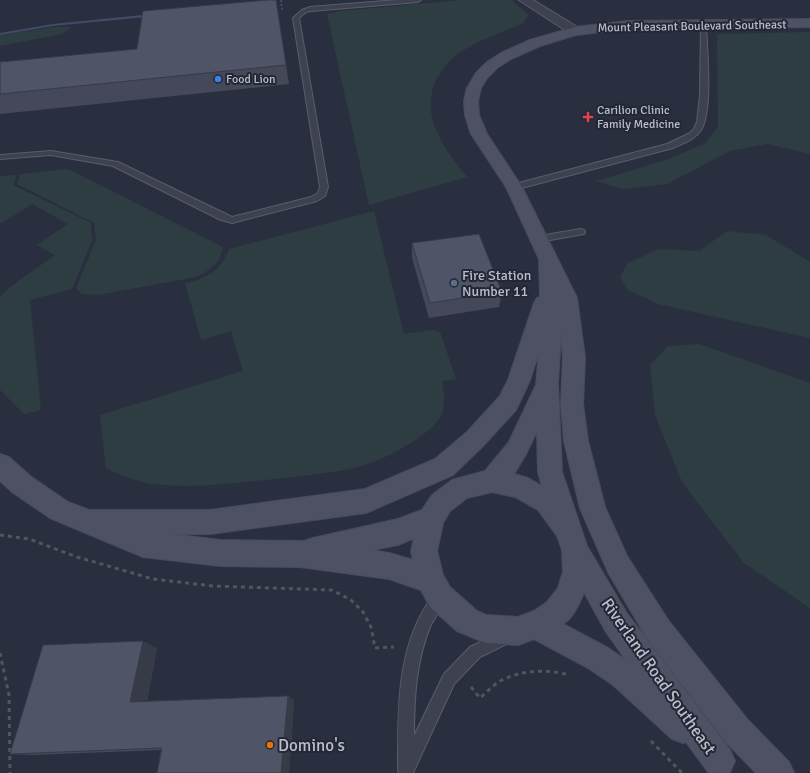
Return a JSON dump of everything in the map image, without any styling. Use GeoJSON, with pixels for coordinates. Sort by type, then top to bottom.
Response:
{"type":"FeatureCollection","features":[{"type":"Feature","properties":{"kind":"main road","name":"Mount Pleasant Boulevard Southeast"},"geometry":{"type":"LineString","coordinates":[[574,31],[628,25],[810,23]]}},
{"type":"Feature","properties":{"kind":"main road","name":"Riverland Road Southeast"},"geometry":{"type":"LineString","coordinates":[[574,31],[535,43],[506,56],[492,65],[481,76],[474,88],[471,101],[472,115],[479,134],[514,187],[543,249],[549,288],[551,324],[547,384],[550,472],[572,539],[616,622],[725,767]]}},
{"type":"Feature","properties":{"kind":"main road"},"geometry":{"type":"LineString","coordinates":[[543,249],[567,298],[574,358],[572,404],[576,441],[593,508],[618,565],[658,630],[737,731],[778,773]]}},
{"type":"Feature","properties":{"kind":"main road"},"geometry":{"type":"LineString","coordinates":[[89,522],[210,522],[366,501],[444,467],[475,439],[508,403],[519,380],[549,288]]}},
{"type":"Feature","properties":{"kind":"main road","name":"Riverland Road Southeast"},"geometry":{"type":"LineString","coordinates":[[492,481],[517,449],[547,384]]}},
{"type":"Feature","properties":{"kind":"main road"},"geometry":{"type":"LineString","coordinates":[[0,465],[21,484],[59,510],[142,544],[220,553],[300,554],[389,566],[435,588],[467,620],[486,629],[527,628],[542,622],[557,612],[569,595],[576,572],[572,539],[547,502],[519,486],[492,481],[461,488],[441,503],[431,520],[424,551],[435,588]]}},
{"type":"Feature","properties":{"kind":"main road"},"geometry":{"type":"LineString","coordinates":[[300,554],[398,532],[431,520]]}},
{"type":"Feature","properties":{"kind":"main road","name":"Riverland Road Southeast"},"geometry":{"type":"LineString","coordinates":[[527,628],[598,658],[623,675],[725,767]]}},
{"type":"Feature","properties":{"kind":"street"},"geometry":{"type":"LineString","coordinates":[[525,0],[574,31]]}},
{"type":"Feature","properties":{"kind":"lane"},"geometry":{"type":"LineString","coordinates":[[0,157],[50,153],[114,164],[224,218],[232,220],[314,199],[322,194],[324,187],[296,18],[304,11],[310,9],[418,0]]}},
{"type":"Feature","properties":{"kind":"lane"},"geometry":{"type":"LineString","coordinates":[[514,187],[670,146],[686,139],[698,130],[702,122],[704,82],[703,25]]}},
{"type":"Feature","properties":{"kind":"lane"},"geometry":{"type":"LineString","coordinates":[[543,249],[581,232]]}},
{"type":"Feature","properties":{"kind":"lane"},"geometry":{"type":"LineString","coordinates":[[406,771],[406,700],[413,658],[435,588]]}},
{"type":"Feature","properties":{"kind":"lane"},"geometry":{"type":"LineString","coordinates":[[406,771],[449,680],[475,652],[527,628]]}},
{"type":"Feature","properties":{"kind":"path"},"geometry":{"type":"LineString","coordinates":[[281,0],[282,11]]}},
{"type":"Feature","properties":{"kind":"path"},"geometry":{"type":"LineString","coordinates":[[0,535],[29,539],[77,557],[153,579],[213,586],[332,590],[347,597],[360,607],[372,626],[375,648],[393,647],[413,658]]}},
{"type":"Feature","properties":{"kind":"path"},"geometry":{"type":"LineString","coordinates":[[0,653],[9,695],[10,773]]}},
{"type":"Feature","properties":{"kind":"path"},"geometry":{"type":"LineString","coordinates":[[449,680],[472,687],[480,698],[501,680],[530,672],[554,671],[573,676]]}},
{"type":"Feature","properties":{"kind":"path"},"geometry":{"type":"LineString","coordinates":[[650,740],[682,773]]}},
{"type":"Feature","properties":{"kind":"shaded area"},"geometry":{"type":"Polygon","coordinates":[[[462,0],[511,0],[528,14],[523,23],[478,42],[457,54],[442,70],[433,87],[431,101],[432,115],[436,128],[449,154],[467,177],[369,205],[327,14],[340,11],[462,0]]]}},
{"type":"Feature","properties":{"kind":"shaded area"},"geometry":{"type":"Polygon","coordinates":[[[54,27],[72,27],[62,34],[0,46],[0,35],[54,27]]]}},
{"type":"Feature","properties":{"kind":"shaded area"},"geometry":{"type":"Polygon","coordinates":[[[810,32],[810,154],[767,144],[730,151],[667,184],[623,189],[596,181],[666,160],[706,143],[718,127],[717,34],[810,32]]]}},
{"type":"Feature","properties":{"kind":"shaded area"},"geometry":{"type":"Polygon","coordinates":[[[68,169],[223,247],[220,258],[214,266],[196,277],[98,295],[82,294],[76,288],[96,240],[94,223],[17,184],[20,174],[68,169]]]}},
{"type":"Feature","properties":{"kind":"shaded area"},"geometry":{"type":"Polygon","coordinates":[[[17,175],[13,185],[91,223],[92,241],[72,289],[30,300],[41,410],[24,414],[0,390],[0,297],[10,287],[55,255],[37,245],[68,224],[32,204],[2,223],[0,222],[0,176],[17,175]]]}},
{"type":"Feature","properties":{"kind":"shaded area"},"geometry":{"type":"Polygon","coordinates":[[[374,211],[404,334],[432,330],[440,332],[456,379],[442,381],[444,404],[442,413],[435,424],[416,440],[381,459],[361,466],[322,474],[201,486],[185,486],[146,483],[106,469],[100,415],[243,371],[231,331],[201,340],[185,283],[206,276],[218,268],[229,249],[374,211]]]}},
{"type":"Feature","properties":{"kind":"shaded area"},"geometry":{"type":"Polygon","coordinates":[[[727,231],[766,235],[810,262],[810,338],[658,304],[628,290],[620,277],[628,263],[659,249],[699,251],[727,231]]]}},
{"type":"Feature","properties":{"kind":"shaded area"},"geometry":{"type":"Polygon","coordinates":[[[699,344],[810,383],[810,608],[744,563],[682,482],[655,415],[650,365],[668,346],[699,344]]]}},
{"type":"Feature","properties":{"kind":"building"},"geometry":{"type":"Polygon","coordinates":[[[276,0],[286,65],[0,94],[0,62],[137,49],[143,11],[276,0]]]}},
{"type":"Feature","properties":{"kind":"building","name":"Fire Station Number 11"},"geometry":{"type":"Polygon","coordinates":[[[479,234],[502,292],[430,303],[412,243],[479,234]]]}},
{"type":"Feature","properties":{"kind":"building"},"geometry":{"type":"Polygon","coordinates":[[[143,641],[130,702],[288,696],[281,773],[157,773],[162,748],[10,754],[43,645],[143,641]]]}},
{"type":"Feature","properties":{"kind":"waterway"},"geometry":{"type":"LineString","coordinates":[[0,34],[53,25],[153,15]]}},
{"type":"Feature","properties":{"kind":"place","name":"Food Lion"},"geometry":{"type":"Point","coordinates":[218,79]}},
{"type":"Feature","properties":{"kind":"place","name":"Carilion Clinic Family Medicine"},"geometry":{"type":"Point","coordinates":[588,117]}},
{"type":"Feature","properties":{"kind":"place","name":"Fire Station Number 11"},"geometry":{"type":"Point","coordinates":[454,283]}},
{"type":"Feature","properties":{"kind":"place","name":"Domino's"},"geometry":{"type":"Point","coordinates":[270,745]}}]}
